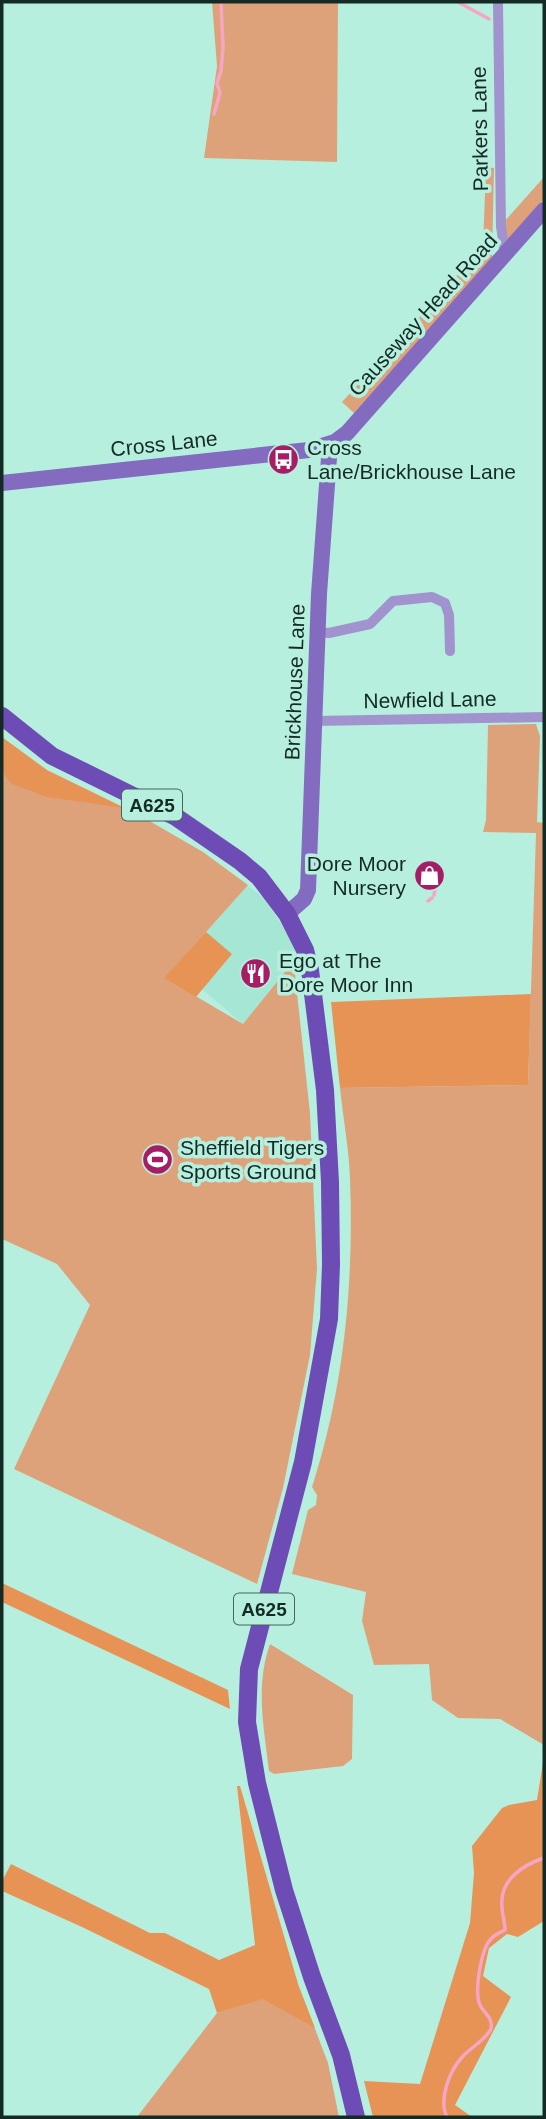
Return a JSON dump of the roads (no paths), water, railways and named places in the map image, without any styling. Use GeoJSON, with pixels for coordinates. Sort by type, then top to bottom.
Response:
{"type":"FeatureCollection","features":[{"type":"Feature","properties":{"kind":"main road","name":"A625"},"geometry":{"type":"LineString","coordinates":[[2,716],[52,756],[176,817],[221,846],[259,877],[287,914],[305,950],[310,970],[325,1090],[330,1182],[331,1290],[326,1338],[303,1462],[249,1669],[247,1722],[257,1783],[284,1890],[341,2055],[356,2117]]}},
{"type":"Feature","properties":{"kind":"street","name":"Parkers Lane"},"geometry":{"type":"LineString","coordinates":[[498,2],[501,226],[505,255]]}},
{"type":"Feature","properties":{"kind":"street","name":"Causeway Head Road"},"geometry":{"type":"LineString","coordinates":[[330,444],[347,433],[544,210]]}},
{"type":"Feature","properties":{"kind":"street","name":"Cross Lane"},"geometry":{"type":"LineString","coordinates":[[2,483],[309,450],[330,444]]}},
{"type":"Feature","properties":{"kind":"street","name":"Brickhouse Lane"},"geometry":{"type":"LineString","coordinates":[[287,914],[304,899],[307,890],[318,632],[330,444]]}},
{"type":"Feature","properties":{"kind":"street"},"geometry":{"type":"LineString","coordinates":[[318,632],[329,633],[370,624],[393,601],[432,597],[445,603],[449,615],[450,651]]}},
{"type":"Feature","properties":{"kind":"street","name":"Newfield Lane"},"geometry":{"type":"LineString","coordinates":[[316,721],[544,717]]}},
{"type":"Feature","properties":{"kind":"waterway"},"geometry":{"type":"LineString","coordinates":[[214,114],[220,93],[217,83],[223,47],[221,2]]}},
{"type":"Feature","properties":{"kind":"waterway"},"geometry":{"type":"LineString","coordinates":[[458,2],[489,19]]}},
{"type":"Feature","properties":{"kind":"waterway"},"geometry":{"type":"LineString","coordinates":[[434,895],[441,867]]}},
{"type":"Feature","properties":{"kind":"waterway"},"geometry":{"type":"LineString","coordinates":[[428,901],[432,898]]}},
{"type":"Feature","properties":{"kind":"waterway"},"geometry":{"type":"LineString","coordinates":[[447,2117],[445,2093],[454,2069],[463,2056],[491,2029],[490,2019],[478,1999],[478,1981],[487,1944],[505,1930],[502,1907],[504,1889],[508,1881],[521,1869],[544,1858]]}},
{"type":"Feature","properties":{"kind":"place","name":"Cross Lane/Brickhouse Lane"},"geometry":{"type":"Point","coordinates":[284,460]}},
{"type":"Feature","properties":{"kind":"place","name":"Dore Moor Nursery"},"geometry":{"type":"Point","coordinates":[429,876]}},
{"type":"Feature","properties":{"kind":"place","name":"Ego at The Dore Moor Inn"},"geometry":{"type":"Point","coordinates":[256,973]}},
{"type":"Feature","properties":{"kind":"place","name":"Sheffield Tigers Sports Ground"},"geometry":{"type":"Point","coordinates":[157,1160]}}]}
